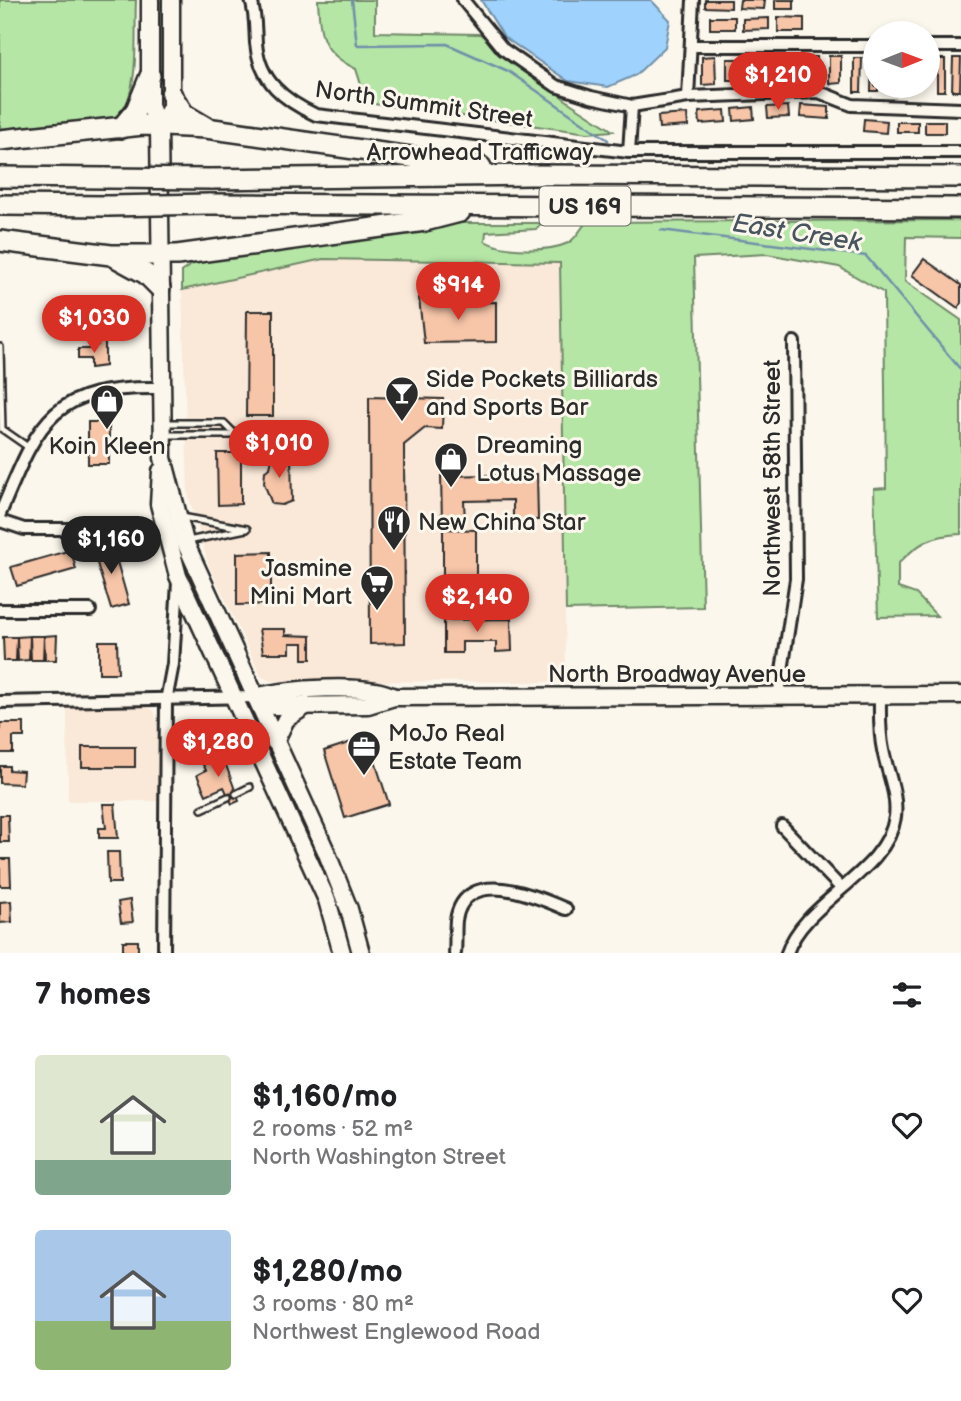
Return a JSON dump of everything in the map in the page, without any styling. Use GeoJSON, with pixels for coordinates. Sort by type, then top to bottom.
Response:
{"type":"FeatureCollection","features":[{"type":"Feature","properties":{"kind":"highway"},"geometry":{"type":"LineString","coordinates":[[121,128],[136,110],[150,76]]}},
{"type":"Feature","properties":{"kind":"highway"},"geometry":{"type":"LineString","coordinates":[[171,94],[184,114],[206,128]]}},
{"type":"Feature","properties":{"kind":"highway"},"geometry":{"type":"LineString","coordinates":[[0,140],[143,125],[159,128],[206,128],[530,175]]}},
{"type":"Feature","properties":{"kind":"highway","name":"Arrowhead Trafficway"},"geometry":{"type":"LineString","coordinates":[[0,177],[961,177]]}},
{"type":"Feature","properties":{"kind":"highway","name":"US 169"},"geometry":{"type":"LineString","coordinates":[[0,205],[961,208]]}},
{"type":"Feature","properties":{"kind":"highway"},"geometry":{"type":"LineString","coordinates":[[0,241],[111,255],[199,254],[425,221],[486,206]]}},
{"type":"Feature","properties":{"kind":"highway"},"geometry":{"type":"LineString","coordinates":[[111,255],[146,274],[160,288]]}},
{"type":"Feature","properties":{"kind":"main road"},"geometry":{"type":"LineString","coordinates":[[150,0],[150,106],[159,128],[160,387],[163,458],[159,504],[178,576],[327,900],[342,953]]}},
{"type":"Feature","properties":{"kind":"main road"},"geometry":{"type":"LineString","coordinates":[[159,128],[167,118],[171,94],[171,0]]}},
{"type":"Feature","properties":{"kind":"main road"},"geometry":{"type":"LineString","coordinates":[[163,458],[185,542],[326,851],[349,909],[361,953]]}},
{"type":"Feature","properties":{"kind":"main road","name":"North Broadway Avenue"},"geometry":{"type":"LineString","coordinates":[[255,697],[270,693],[355,689],[381,690],[394,697]]}},
{"type":"Feature","properties":{"kind":"main road","name":"North Broadway Avenue"},"geometry":{"type":"LineString","coordinates":[[255,697],[274,705],[368,705],[394,697],[961,695]]}},
{"type":"Feature","properties":{"kind":"main road"},"geometry":{"type":"LineString","coordinates":[[275,742],[286,719],[308,705]]}},
{"type":"Feature","properties":{"kind":"street","name":"North Summit Street"},"geometry":{"type":"LineString","coordinates":[[251,0],[255,13],[256,46],[268,79],[287,101],[316,115],[629,152],[961,152]]}},
{"type":"Feature","properties":{"kind":"street"},"geometry":{"type":"LineString","coordinates":[[463,0],[503,49],[556,86],[632,106],[688,97],[820,92],[852,105],[961,109]]}},
{"type":"Feature","properties":{"kind":"street"},"geometry":{"type":"LineString","coordinates":[[688,97],[693,0]]}},
{"type":"Feature","properties":{"kind":"street"},"geometry":{"type":"LineString","coordinates":[[692,46],[863,46]]}},
{"type":"Feature","properties":{"kind":"street"},"geometry":{"type":"LineString","coordinates":[[940,46],[961,46]]}},
{"type":"Feature","properties":{"kind":"street"},"geometry":{"type":"LineString","coordinates":[[629,152],[632,106]]}},
{"type":"Feature","properties":{"kind":"street","name":"Northwest 58th Street"},"geometry":{"type":"LineString","coordinates":[[778,696],[796,579],[794,342]]}},
{"type":"Feature","properties":{"kind":"street"},"geometry":{"type":"LineString","coordinates":[[0,514],[28,447],[50,418],[88,394],[116,387],[160,387]]}},
{"type":"Feature","properties":{"kind":"street"},"geometry":{"type":"LineString","coordinates":[[0,521],[24,529],[120,528]]}},
{"type":"Feature","properties":{"kind":"street"},"geometry":{"type":"LineString","coordinates":[[164,953],[166,701],[173,664],[178,576]]}},
{"type":"Feature","properties":{"kind":"street"},"geometry":{"type":"LineString","coordinates":[[0,610],[90,610]]}},
{"type":"Feature","properties":{"kind":"street"},"geometry":{"type":"LineString","coordinates":[[787,953],[800,930],[879,852],[895,820],[895,797],[880,734],[880,696]]}},
{"type":"Feature","properties":{"kind":"street","name":"North Broadway Avenue"},"geometry":{"type":"LineString","coordinates":[[0,702],[166,701],[255,697]]}},
{"type":"Feature","properties":{"kind":"street"},"geometry":{"type":"LineString","coordinates":[[782,826],[842,888]]}},
{"type":"Feature","properties":{"kind":"street"},"geometry":{"type":"LineString","coordinates":[[455,953],[459,911],[466,901],[481,891],[514,889],[566,909]]}},
{"type":"Feature","properties":{"kind":"lane"},"geometry":{"type":"LineString","coordinates":[[0,347],[2,429],[28,447]]}},
{"type":"Feature","properties":{"kind":"lane"},"geometry":{"type":"LineString","coordinates":[[224,423],[236,435],[161,429],[224,423]]}},
{"type":"Feature","properties":{"kind":"lane"},"geometry":{"type":"LineString","coordinates":[[177,516],[247,529],[185,542]]}},
{"type":"Feature","properties":{"kind":"lane"},"geometry":{"type":"LineString","coordinates":[[236,794],[250,787]]}},
{"type":"Feature","properties":{"kind":"lane"},"geometry":{"type":"LineString","coordinates":[[202,809],[228,797]]}},
{"type":"Feature","properties":{"kind":"shaded area"},"geometry":{"type":"Polygon","coordinates":[[[323,259],[560,263],[566,682],[270,681],[261,676],[208,563],[188,494],[182,290],[323,259]]]}},
{"type":"Feature","properties":{"kind":"shaded area"},"geometry":{"type":"Polygon","coordinates":[[[147,707],[154,711],[157,722],[158,801],[68,801],[67,708],[147,707]]]}},
{"type":"Feature","properties":{"kind":"green space"},"geometry":{"type":"Polygon","coordinates":[[[0,0],[136,0],[134,76],[126,105],[119,117],[0,129],[0,0]]]}},
{"type":"Feature","properties":{"kind":"green space"},"geometry":{"type":"Polygon","coordinates":[[[318,0],[375,0],[375,32],[480,34],[570,103],[613,131],[588,133],[367,103],[356,69],[344,63],[325,42],[318,0]]]}},
{"type":"Feature","properties":{"kind":"green space"},"geometry":{"type":"Polygon","coordinates":[[[961,220],[961,238],[906,237],[905,281],[961,320],[961,534],[926,541],[898,564],[898,588],[916,594],[937,616],[878,617],[874,489],[886,488],[884,293],[839,267],[767,254],[694,258],[703,607],[566,610],[560,263],[323,259],[182,290],[182,271],[196,262],[461,223],[542,223],[536,229],[486,232],[485,241],[493,245],[526,250],[568,243],[586,222],[961,220]]]}},
{"type":"Feature","properties":{"kind":"water"},"geometry":{"type":"Polygon","coordinates":[[[481,0],[651,0],[670,20],[665,47],[636,75],[608,87],[568,81],[504,37],[481,0]]]}},
{"type":"Feature","properties":{"kind":"building"},"geometry":{"type":"Polygon","coordinates":[[[705,0],[731,0],[731,8],[705,7],[705,0]]]}},
{"type":"Feature","properties":{"kind":"building"},"geometry":{"type":"Polygon","coordinates":[[[740,0],[765,0],[764,9],[739,8],[740,0]]]}},
{"type":"Feature","properties":{"kind":"building"},"geometry":{"type":"Polygon","coordinates":[[[775,0],[794,0],[794,9],[775,9],[775,0]]]}},
{"type":"Feature","properties":{"kind":"building"},"geometry":{"type":"Polygon","coordinates":[[[710,17],[735,17],[735,29],[710,29],[710,17]]]}},
{"type":"Feature","properties":{"kind":"building"},"geometry":{"type":"Polygon","coordinates":[[[778,17],[804,18],[804,32],[778,32],[778,17]]]}},
{"type":"Feature","properties":{"kind":"building"},"geometry":{"type":"Polygon","coordinates":[[[769,18],[769,29],[743,30],[743,19],[769,18]]]}},
{"type":"Feature","properties":{"kind":"building"},"geometry":{"type":"Polygon","coordinates":[[[715,56],[716,84],[702,85],[702,57],[715,56]]]}},
{"type":"Feature","properties":{"kind":"building"},"geometry":{"type":"Polygon","coordinates":[[[829,56],[841,56],[841,83],[829,84],[829,56]]]}},
{"type":"Feature","properties":{"kind":"building"},"geometry":{"type":"Polygon","coordinates":[[[805,57],[817,57],[817,78],[805,78],[805,57]]]}},
{"type":"Feature","properties":{"kind":"building"},"geometry":{"type":"Polygon","coordinates":[[[750,58],[762,58],[762,81],[749,81],[750,58]]]}},
{"type":"Feature","properties":{"kind":"building"},"geometry":{"type":"Polygon","coordinates":[[[777,58],[791,58],[791,82],[777,82],[777,58]]]}},
{"type":"Feature","properties":{"kind":"building"},"geometry":{"type":"Polygon","coordinates":[[[854,58],[862,58],[861,92],[854,92],[854,58]]]}},
{"type":"Feature","properties":{"kind":"building"},"geometry":{"type":"Polygon","coordinates":[[[953,58],[961,58],[960,91],[952,91],[953,58]]]}},
{"type":"Feature","properties":{"kind":"building"},"geometry":{"type":"Polygon","coordinates":[[[727,59],[739,59],[739,80],[727,80],[727,59]]]}},
{"type":"Feature","properties":{"kind":"building"},"geometry":{"type":"Polygon","coordinates":[[[940,59],[945,59],[945,91],[940,91],[940,59]]]}},
{"type":"Feature","properties":{"kind":"building"},"geometry":{"type":"Polygon","coordinates":[[[801,105],[829,107],[829,119],[800,117],[801,105]]]}},
{"type":"Feature","properties":{"kind":"building"},"geometry":{"type":"Polygon","coordinates":[[[788,106],[789,117],[768,118],[767,107],[788,106]]]}},
{"type":"Feature","properties":{"kind":"building"},"geometry":{"type":"Polygon","coordinates":[[[753,107],[754,119],[734,121],[733,109],[753,107]]]}},
{"type":"Feature","properties":{"kind":"building"},"geometry":{"type":"Polygon","coordinates":[[[725,110],[726,122],[700,124],[699,112],[725,110]]]}},
{"type":"Feature","properties":{"kind":"building"},"geometry":{"type":"Polygon","coordinates":[[[687,114],[688,126],[659,128],[658,116],[687,114]]]}},
{"type":"Feature","properties":{"kind":"building"},"geometry":{"type":"Polygon","coordinates":[[[864,119],[887,121],[886,133],[863,131],[864,119]]]}},
{"type":"Feature","properties":{"kind":"building"},"geometry":{"type":"Polygon","coordinates":[[[925,121],[945,121],[945,133],[925,133],[925,121]]]}},
{"type":"Feature","properties":{"kind":"building"},"geometry":{"type":"Polygon","coordinates":[[[897,122],[918,122],[918,132],[897,132],[897,122]]]}},
{"type":"Feature","properties":{"kind":"building"},"geometry":{"type":"Polygon","coordinates":[[[924,259],[961,285],[961,303],[958,308],[912,275],[924,259]]]}},
{"type":"Feature","properties":{"kind":"building"},"geometry":{"type":"Polygon","coordinates":[[[439,297],[439,303],[496,302],[496,342],[424,343],[419,298],[439,297]]]}},
{"type":"Feature","properties":{"kind":"building"},"geometry":{"type":"Polygon","coordinates":[[[247,311],[273,311],[273,416],[246,416],[247,311]]]}},
{"type":"Feature","properties":{"kind":"building"},"geometry":{"type":"Polygon","coordinates":[[[98,342],[105,342],[105,366],[90,368],[90,359],[78,359],[78,349],[90,349],[90,345],[98,345],[98,342]]]}},
{"type":"Feature","properties":{"kind":"building"},"geometry":{"type":"Polygon","coordinates":[[[369,397],[443,399],[442,429],[425,428],[404,445],[405,643],[370,644],[369,397]]]}},
{"type":"Feature","properties":{"kind":"building"},"geometry":{"type":"Polygon","coordinates":[[[88,422],[109,422],[109,464],[88,464],[88,422]]]}},
{"type":"Feature","properties":{"kind":"building"},"geometry":{"type":"Polygon","coordinates":[[[217,453],[241,453],[241,504],[218,505],[217,453]]]}},
{"type":"Feature","properties":{"kind":"building"},"geometry":{"type":"Polygon","coordinates":[[[273,453],[291,457],[292,501],[282,505],[272,504],[264,483],[265,471],[270,468],[273,453]]]}},
{"type":"Feature","properties":{"kind":"building"},"geometry":{"type":"Polygon","coordinates":[[[537,474],[538,520],[513,520],[513,500],[464,501],[465,522],[442,523],[441,476],[537,474]]]}},
{"type":"Feature","properties":{"kind":"building"},"geometry":{"type":"Polygon","coordinates":[[[443,529],[476,530],[476,597],[443,597],[443,529]]]}},
{"type":"Feature","properties":{"kind":"building"},"geometry":{"type":"Polygon","coordinates":[[[112,544],[129,604],[111,609],[93,550],[112,544]]]}},
{"type":"Feature","properties":{"kind":"building"},"geometry":{"type":"Polygon","coordinates":[[[71,550],[76,569],[17,586],[11,567],[71,550]]]}},
{"type":"Feature","properties":{"kind":"building"},"geometry":{"type":"Polygon","coordinates":[[[271,552],[271,604],[237,605],[237,553],[271,552]]]}},
{"type":"Feature","properties":{"kind":"building"},"geometry":{"type":"Polygon","coordinates":[[[511,619],[512,651],[496,652],[496,642],[462,642],[462,653],[444,653],[444,620],[511,619]]]}},
{"type":"Feature","properties":{"kind":"building"},"geometry":{"type":"Polygon","coordinates":[[[259,629],[285,629],[285,635],[311,636],[311,659],[303,659],[303,643],[290,643],[290,653],[263,653],[259,629]]]}},
{"type":"Feature","properties":{"kind":"building"},"geometry":{"type":"Polygon","coordinates":[[[57,635],[56,660],[45,660],[44,636],[57,635]]]}},
{"type":"Feature","properties":{"kind":"building"},"geometry":{"type":"Polygon","coordinates":[[[30,636],[29,660],[18,661],[17,637],[30,636]]]}},
{"type":"Feature","properties":{"kind":"building"},"geometry":{"type":"Polygon","coordinates":[[[30,636],[44,636],[43,660],[31,660],[30,636]]]}},
{"type":"Feature","properties":{"kind":"building"},"geometry":{"type":"Polygon","coordinates":[[[3,637],[17,637],[16,661],[4,661],[3,637]]]}},
{"type":"Feature","properties":{"kind":"building"},"geometry":{"type":"Polygon","coordinates":[[[99,641],[117,641],[118,673],[99,673],[99,641]]]}},
{"type":"Feature","properties":{"kind":"building"},"geometry":{"type":"Polygon","coordinates":[[[0,723],[24,723],[24,737],[13,737],[13,753],[0,753],[0,723]]]}},
{"type":"Feature","properties":{"kind":"building"},"geometry":{"type":"Polygon","coordinates":[[[367,737],[389,804],[345,818],[324,751],[367,737]]]}},
{"type":"Feature","properties":{"kind":"building"},"geometry":{"type":"Polygon","coordinates":[[[82,747],[135,747],[135,767],[82,767],[82,747]]]}},
{"type":"Feature","properties":{"kind":"building"},"geometry":{"type":"Polygon","coordinates":[[[223,757],[239,801],[232,804],[224,787],[206,795],[197,775],[206,770],[202,763],[223,757]]]}},
{"type":"Feature","properties":{"kind":"building"},"geometry":{"type":"Polygon","coordinates":[[[0,766],[23,771],[22,784],[0,783],[0,766]]]}},
{"type":"Feature","properties":{"kind":"building"},"geometry":{"type":"Polygon","coordinates":[[[103,804],[115,804],[118,838],[99,838],[99,828],[106,828],[103,804]]]}},
{"type":"Feature","properties":{"kind":"building"},"geometry":{"type":"Polygon","coordinates":[[[0,815],[8,815],[9,842],[0,842],[0,815]]]}},
{"type":"Feature","properties":{"kind":"building"},"geometry":{"type":"Polygon","coordinates":[[[107,852],[119,852],[120,883],[108,883],[107,852]]]}},
{"type":"Feature","properties":{"kind":"building"},"geometry":{"type":"Polygon","coordinates":[[[0,859],[10,859],[11,886],[0,886],[0,859]]]}},
{"type":"Feature","properties":{"kind":"building"},"geometry":{"type":"Polygon","coordinates":[[[130,900],[133,922],[121,923],[118,902],[130,900]]]}},
{"type":"Feature","properties":{"kind":"building"},"geometry":{"type":"Polygon","coordinates":[[[11,901],[12,922],[0,923],[0,902],[11,901]]]}},
{"type":"Feature","properties":{"kind":"building"},"geometry":{"type":"Polygon","coordinates":[[[123,941],[138,941],[138,953],[123,953],[123,941]]]}},
{"type":"Feature","properties":{"kind":"waterway","name":"East Creek"},"geometry":{"type":"LineString","coordinates":[[352,0],[357,45],[447,44],[508,71],[608,140]]}},
{"type":"Feature","properties":{"kind":"waterway","name":"East Creek"},"geometry":{"type":"LineString","coordinates":[[661,230],[866,256],[961,370]]}},
{"type":"Feature","properties":{"kind":"place","name":"Side Pockets Billiards and Sports Bar"},"geometry":{"type":"Point","coordinates":[402,423]}},
{"type":"Feature","properties":{"kind":"place","name":"Koin Kleen"},"geometry":{"type":"Point","coordinates":[107,431]}},
{"type":"Feature","properties":{"kind":"place","name":"Dreaming Lotus Massage"},"geometry":{"type":"Point","coordinates":[451,489]}},
{"type":"Feature","properties":{"kind":"place","name":"New China Star"},"geometry":{"type":"Point","coordinates":[394,552]}},
{"type":"Feature","properties":{"kind":"place","name":"Jasmine Mini Mart"},"geometry":{"type":"Point","coordinates":[377,612]}},
{"type":"Feature","properties":{"kind":"place","name":"MoJo Real Estate Team"},"geometry":{"type":"Point","coordinates":[364,777]}}]}
